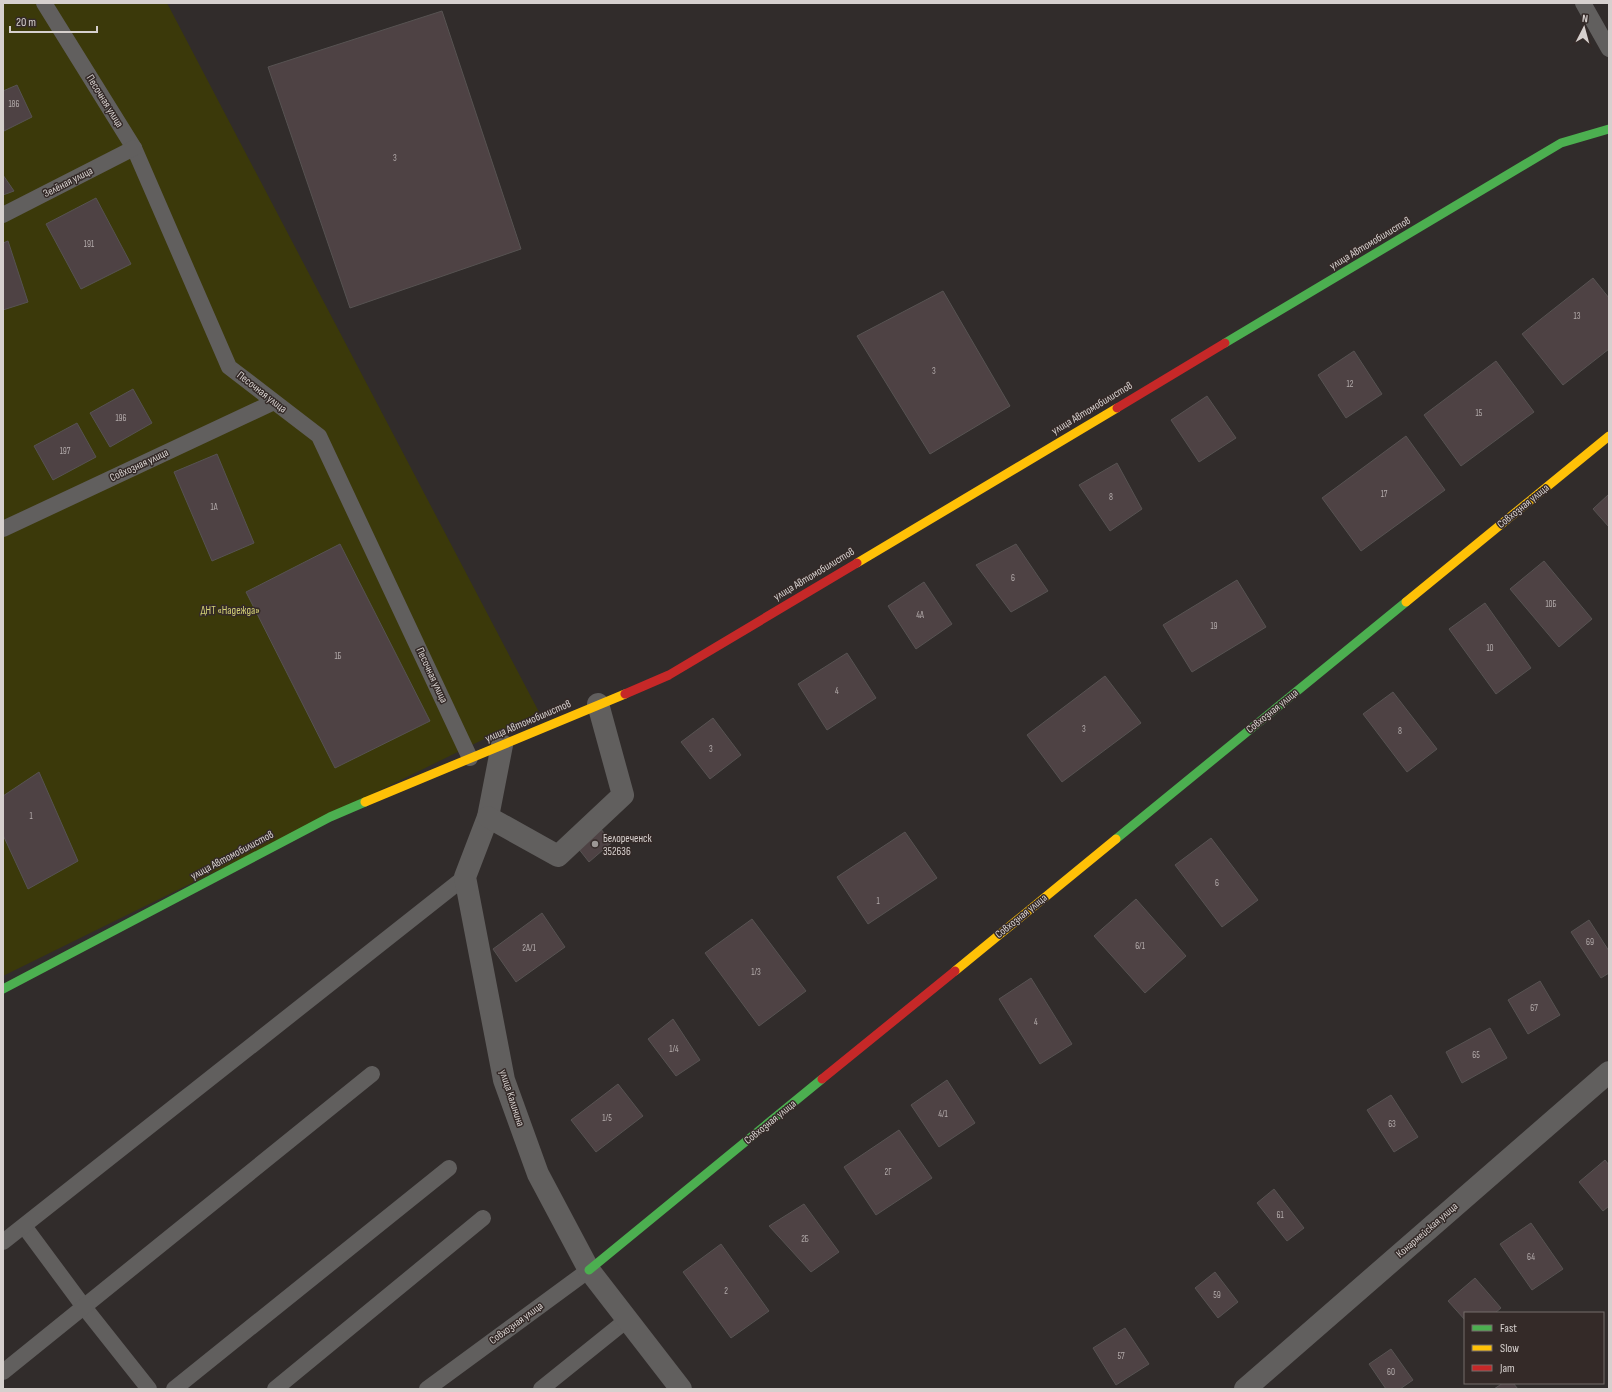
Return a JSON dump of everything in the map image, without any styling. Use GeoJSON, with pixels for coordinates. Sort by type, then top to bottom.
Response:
{"type":"FeatureCollection","features":[{"type":"Feature","properties":{"kind":"street","name":"улица Автомобилистов"},"geometry":{"type":"LineString","coordinates":[[3,988],[330,817],[669,675],[1561,143],[1609,129]]}},
{"type":"Feature","properties":{"kind":"street","name":"Совхозная улица"},"geometry":{"type":"LineString","coordinates":[[589,1270],[1609,436]]}},
{"type":"Feature","properties":{"kind":"street"},"geometry":{"type":"LineString","coordinates":[[488,817],[558,856],[623,795],[598,704]]}},
{"type":"Feature","properties":{"kind":"street"},"geometry":{"type":"LineString","coordinates":[[465,877],[488,817],[502,745]]}},
{"type":"Feature","properties":{"kind":"street","name":"улица Калинина"},"geometry":{"type":"LineString","coordinates":[[465,877],[504,1080],[538,1174],[589,1270],[681,1389]]}},
{"type":"Feature","properties":{"kind":"street","name":"Конармейская улица"},"geometry":{"type":"LineString","coordinates":[[1245,1389],[1609,1072]]}},
{"type":"Feature","properties":{"kind":"lane","name":"Песочная улица"},"geometry":{"type":"LineString","coordinates":[[44,3],[134,148],[230,367],[319,436],[470,758]]}},
{"type":"Feature","properties":{"kind":"lane"},"geometry":{"type":"LineString","coordinates":[[1583,3],[1609,49]]}},
{"type":"Feature","properties":{"kind":"lane","name":"Зелёная улица"},"geometry":{"type":"LineString","coordinates":[[3,215],[134,148]]}},
{"type":"Feature","properties":{"kind":"lane","name":"Совхозная улица"},"geometry":{"type":"LineString","coordinates":[[3,529],[274,402]]}},
{"type":"Feature","properties":{"kind":"lane"},"geometry":{"type":"LineString","coordinates":[[3,1242],[465,877]]}},
{"type":"Feature","properties":{"kind":"lane"},"geometry":{"type":"LineString","coordinates":[[3,1372],[372,1074]]}},
{"type":"Feature","properties":{"kind":"lane"},"geometry":{"type":"LineString","coordinates":[[174,1389],[449,1168]]}},
{"type":"Feature","properties":{"kind":"lane"},"geometry":{"type":"LineString","coordinates":[[275,1389],[483,1218]]}},
{"type":"Feature","properties":{"kind":"lane"},"geometry":{"type":"LineString","coordinates":[[24,1226],[84,1307],[149,1389]]}},
{"type":"Feature","properties":{"kind":"lane","name":"Совхозная улица"},"geometry":{"type":"LineString","coordinates":[[427,1389],[589,1270]]}},
{"type":"Feature","properties":{"kind":"lane"},"geometry":{"type":"LineString","coordinates":[[541,1389],[628,1319]]}},
{"type":"Feature","properties":{"kind":"green space","name":"ДНТ «Надежда»"},"geometry":{"type":"Polygon","coordinates":[[[3,3],[167,3],[539,712],[3,976],[3,3]]]}},
{"type":"Feature","properties":{"kind":"building"},"geometry":{"type":"Polygon","coordinates":[[[442,11],[521,249],[350,308],[268,67],[442,11]]]}},
{"type":"Feature","properties":{"kind":"building"},"geometry":{"type":"Polygon","coordinates":[[[17,85],[32,117],[4,131],[3,91],[17,85]]]}},
{"type":"Feature","properties":{"kind":"building"},"geometry":{"type":"Polygon","coordinates":[[[3,175],[14,191],[3,195],[3,175]]]}},
{"type":"Feature","properties":{"kind":"building"},"geometry":{"type":"Polygon","coordinates":[[[96,198],[131,264],[81,289],[46,224],[96,198]]]}},
{"type":"Feature","properties":{"kind":"building"},"geometry":{"type":"Polygon","coordinates":[[[8,241],[28,302],[3,310],[3,243],[8,241]]]}},
{"type":"Feature","properties":{"kind":"building"},"geometry":{"type":"Polygon","coordinates":[[[1593,278],[1609,298],[1609,349],[1563,385],[1522,334],[1593,278]]]}},
{"type":"Feature","properties":{"kind":"building"},"geometry":{"type":"Polygon","coordinates":[[[943,291],[1010,406],[930,454],[857,336],[943,291]]]}},
{"type":"Feature","properties":{"kind":"building"},"geometry":{"type":"Polygon","coordinates":[[[1354,351],[1382,394],[1346,418],[1318,375],[1354,351]]]}},
{"type":"Feature","properties":{"kind":"building"},"geometry":{"type":"Polygon","coordinates":[[[1496,361],[1534,412],[1461,466],[1424,415],[1496,361]]]}},
{"type":"Feature","properties":{"kind":"building"},"geometry":{"type":"Polygon","coordinates":[[[133,389],[152,423],[110,447],[90,413],[133,389]]]}},
{"type":"Feature","properties":{"kind":"building"},"geometry":{"type":"Polygon","coordinates":[[[1207,396],[1236,438],[1199,462],[1171,420],[1207,396]]]}},
{"type":"Feature","properties":{"kind":"building"},"geometry":{"type":"Polygon","coordinates":[[[77,423],[96,457],[53,480],[34,446],[77,423]]]}},
{"type":"Feature","properties":{"kind":"building"},"geometry":{"type":"Polygon","coordinates":[[[1406,436],[1445,490],[1361,551],[1322,498],[1406,436]]]}},
{"type":"Feature","properties":{"kind":"building"},"geometry":{"type":"Polygon","coordinates":[[[217,454],[254,543],[212,561],[174,472],[217,454]]]}},
{"type":"Feature","properties":{"kind":"building"},"geometry":{"type":"Polygon","coordinates":[[[1117,463],[1142,509],[1110,531],[1079,485],[1117,463]]]}},
{"type":"Feature","properties":{"kind":"building"},"geometry":{"type":"Polygon","coordinates":[[[1609,494],[1609,527],[1593,509],[1609,494]]]}},
{"type":"Feature","properties":{"kind":"building"},"geometry":{"type":"Polygon","coordinates":[[[340,544],[430,721],[335,768],[246,592],[340,544]]]}},
{"type":"Feature","properties":{"kind":"building"},"geometry":{"type":"Polygon","coordinates":[[[1016,544],[1048,591],[1011,612],[976,565],[1016,544]]]}},
{"type":"Feature","properties":{"kind":"building"},"geometry":{"type":"Polygon","coordinates":[[[1544,561],[1592,619],[1559,647],[1510,589],[1544,561]]]}},
{"type":"Feature","properties":{"kind":"building"},"geometry":{"type":"Polygon","coordinates":[[[1237,580],[1266,627],[1192,672],[1163,625],[1237,580]]]}},
{"type":"Feature","properties":{"kind":"building"},"geometry":{"type":"Polygon","coordinates":[[[924,582],[952,624],[916,649],[888,606],[924,582]]]}},
{"type":"Feature","properties":{"kind":"building"},"geometry":{"type":"Polygon","coordinates":[[[1485,603],[1531,668],[1496,694],[1449,629],[1485,603]]]}},
{"type":"Feature","properties":{"kind":"building"},"geometry":{"type":"Polygon","coordinates":[[[847,653],[876,698],[827,730],[798,684],[847,653]]]}},
{"type":"Feature","properties":{"kind":"building"},"geometry":{"type":"Polygon","coordinates":[[[1105,676],[1141,723],[1062,782],[1027,735],[1105,676]]]}},
{"type":"Feature","properties":{"kind":"building"},"geometry":{"type":"Polygon","coordinates":[[[1393,692],[1437,749],[1407,772],[1363,714],[1393,692]]]}},
{"type":"Feature","properties":{"kind":"building"},"geometry":{"type":"Polygon","coordinates":[[[713,718],[741,755],[710,779],[681,742],[713,718]]]}},
{"type":"Feature","properties":{"kind":"building"},"geometry":{"type":"Polygon","coordinates":[[[39,772],[78,861],[28,889],[3,835],[3,796],[39,772]]]}},
{"type":"Feature","properties":{"kind":"building"},"geometry":{"type":"Polygon","coordinates":[[[601,829],[611,843],[589,862],[578,848],[601,829]]]}},
{"type":"Feature","properties":{"kind":"building"},"geometry":{"type":"Polygon","coordinates":[[[905,832],[937,878],[868,924],[837,877],[905,832]]]}},
{"type":"Feature","properties":{"kind":"building"},"geometry":{"type":"Polygon","coordinates":[[[1211,838],[1258,900],[1222,927],[1175,865],[1211,838]]]}},
{"type":"Feature","properties":{"kind":"building"},"geometry":{"type":"Polygon","coordinates":[[[1136,899],[1186,956],[1145,993],[1094,936],[1136,899]]]}},
{"type":"Feature","properties":{"kind":"building"},"geometry":{"type":"Polygon","coordinates":[[[542,913],[565,947],[516,982],[493,949],[542,913]]]}},
{"type":"Feature","properties":{"kind":"building"},"geometry":{"type":"Polygon","coordinates":[[[752,919],[806,991],[759,1026],[705,953],[752,919]]]}},
{"type":"Feature","properties":{"kind":"building"},"geometry":{"type":"Polygon","coordinates":[[[1589,920],[1609,951],[1609,973],[1601,978],[1571,932],[1589,920]]]}},
{"type":"Feature","properties":{"kind":"building"},"geometry":{"type":"Polygon","coordinates":[[[1031,978],[1072,1044],[1040,1064],[999,999],[1031,978]]]}},
{"type":"Feature","properties":{"kind":"building"},"geometry":{"type":"Polygon","coordinates":[[[1540,981],[1560,1015],[1528,1034],[1508,1000],[1540,981]]]}},
{"type":"Feature","properties":{"kind":"building"},"geometry":{"type":"Polygon","coordinates":[[[673,1019],[700,1060],[676,1076],[648,1039],[673,1019]]]}},
{"type":"Feature","properties":{"kind":"building"},"geometry":{"type":"Polygon","coordinates":[[[1490,1028],[1507,1058],[1462,1083],[1446,1052],[1490,1028]]]}},
{"type":"Feature","properties":{"kind":"building"},"geometry":{"type":"Polygon","coordinates":[[[947,1080],[975,1123],[939,1147],[911,1105],[947,1080]]]}},
{"type":"Feature","properties":{"kind":"building"},"geometry":{"type":"Polygon","coordinates":[[[618,1084],[643,1116],[596,1152],[571,1120],[618,1084]]]}},
{"type":"Feature","properties":{"kind":"building"},"geometry":{"type":"Polygon","coordinates":[[[1391,1095],[1418,1137],[1394,1152],[1367,1110],[1391,1095]]]}},
{"type":"Feature","properties":{"kind":"building"},"geometry":{"type":"Polygon","coordinates":[[[899,1130],[932,1178],[876,1215],[844,1167],[899,1130]]]}},
{"type":"Feature","properties":{"kind":"building"},"geometry":{"type":"Polygon","coordinates":[[[1605,1160],[1609,1165],[1609,1206],[1603,1211],[1579,1182],[1605,1160]]]}},
{"type":"Feature","properties":{"kind":"building"},"geometry":{"type":"Polygon","coordinates":[[[1274,1189],[1304,1228],[1287,1241],[1257,1203],[1274,1189]]]}},
{"type":"Feature","properties":{"kind":"building"},"geometry":{"type":"Polygon","coordinates":[[[804,1204],[839,1252],[811,1272],[769,1226],[804,1204]]]}},
{"type":"Feature","properties":{"kind":"building"},"geometry":{"type":"Polygon","coordinates":[[[1531,1223],[1563,1269],[1532,1290],[1500,1244],[1531,1223]]]}},
{"type":"Feature","properties":{"kind":"building"},"geometry":{"type":"Polygon","coordinates":[[[721,1244],[769,1311],[731,1338],[683,1272],[721,1244]]]}},
{"type":"Feature","properties":{"kind":"building"},"geometry":{"type":"Polygon","coordinates":[[[1215,1272],[1238,1302],[1218,1318],[1195,1288],[1215,1272]]]}},
{"type":"Feature","properties":{"kind":"building"},"geometry":{"type":"Polygon","coordinates":[[[1475,1278],[1501,1308],[1496,1312],[1464,1312],[1464,1319],[1448,1301],[1475,1278]]]}},
{"type":"Feature","properties":{"kind":"building"},"geometry":{"type":"Polygon","coordinates":[[[1125,1328],[1149,1364],[1116,1385],[1093,1348],[1125,1328]]]}},
{"type":"Feature","properties":{"kind":"building"},"geometry":{"type":"Polygon","coordinates":[[[1391,1349],[1413,1380],[1400,1389],[1386,1389],[1369,1364],[1391,1349]]]}},
{"type":"Feature","properties":{"kind":"building"},"geometry":{"type":"Polygon","coordinates":[[[1502,1384],[1514,1384],[1518,1389],[1494,1389],[1502,1384]]]}},
{"type":"Feature","properties":{"kind":"traffic: fast"},"geometry":{"type":"LineString","coordinates":[[1225,343],[1561,143],[1609,129]]}},
{"type":"Feature","properties":{"kind":"traffic: fast"},"geometry":{"type":"LineString","coordinates":[[1116,839],[1406,602]]}},
{"type":"Feature","properties":{"kind":"traffic: fast"},"geometry":{"type":"LineString","coordinates":[[3,989],[330,817],[365,802]]}},
{"type":"Feature","properties":{"kind":"traffic: fast"},"geometry":{"type":"LineString","coordinates":[[589,1270],[822,1079]]}},
{"type":"Feature","properties":{"kind":"traffic: slow"},"geometry":{"type":"LineString","coordinates":[[857,563],[1117,408]]}},
{"type":"Feature","properties":{"kind":"traffic: slow"},"geometry":{"type":"LineString","coordinates":[[1406,602],[1609,436]]}},
{"type":"Feature","properties":{"kind":"traffic: slow"},"geometry":{"type":"LineString","coordinates":[[365,802],[625,694]]}},
{"type":"Feature","properties":{"kind":"traffic: slow"},"geometry":{"type":"LineString","coordinates":[[955,971],[1116,839]]}},
{"type":"Feature","properties":{"kind":"traffic: jam"},"geometry":{"type":"LineString","coordinates":[[1117,408],[1225,343]]}},
{"type":"Feature","properties":{"kind":"traffic: jam"},"geometry":{"type":"LineString","coordinates":[[625,694],[669,675],[857,563]]}},
{"type":"Feature","properties":{"kind":"traffic: jam"},"geometry":{"type":"LineString","coordinates":[[822,1079],[955,971]]}},
{"type":"Feature","properties":{"kind":"place","name":"Белореченск 352636"},"geometry":{"type":"Point","coordinates":[595,844]}}]}
